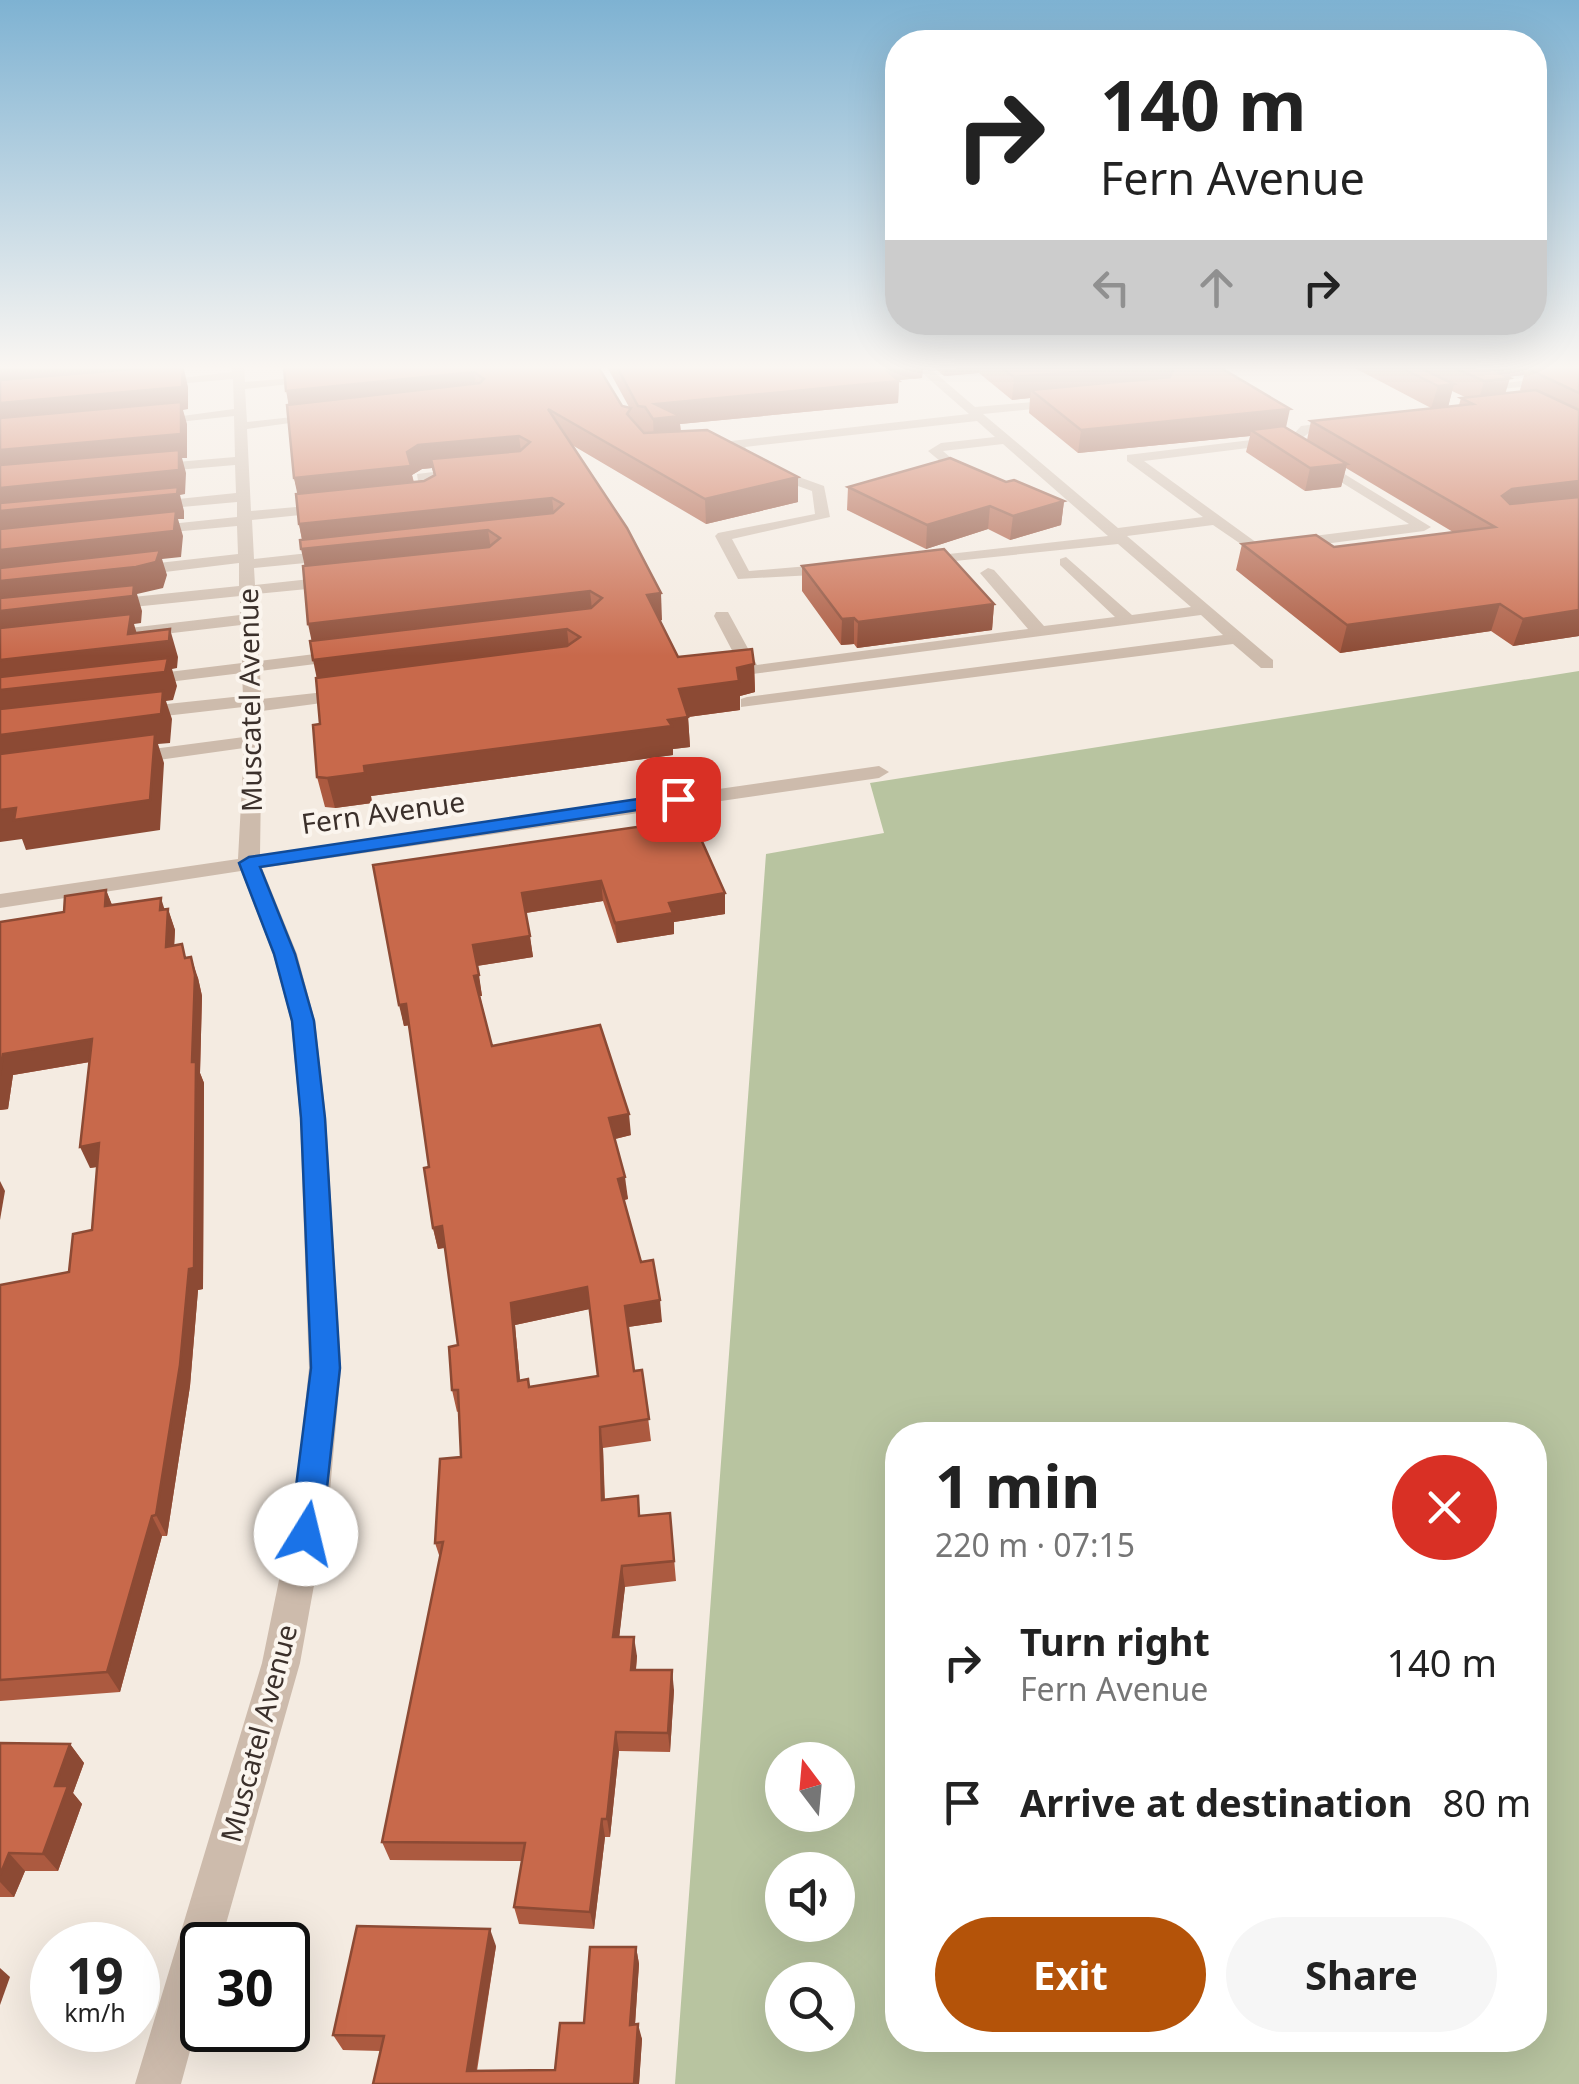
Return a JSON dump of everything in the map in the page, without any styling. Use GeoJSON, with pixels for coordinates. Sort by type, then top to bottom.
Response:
{"type":"FeatureCollection","features":[{"type":"Feature","properties":{"kind":"street"},"geometry":{"type":"LineString","coordinates":[[130,470],[217,462]]}},
{"type":"Feature","properties":{"kind":"street","name":"Muscatel Avenue"},"geometry":{"type":"LineString","coordinates":[[158,2084],[281,1664],[312,1502],[325,1368],[313,1118],[303,1021],[285,954],[249,863],[254,741],[242,462]]}},
{"type":"Feature","properties":{"kind":"street"},"geometry":{"type":"LineString","coordinates":[[748,462],[819,489],[824,516],[724,536],[744,576],[854,568]]}},
{"type":"Feature","properties":{"kind":"street"},"geometry":{"type":"LineString","coordinates":[[947,462],[970,483]]}},
{"type":"Feature","properties":{"kind":"street"},"geometry":{"type":"LineString","coordinates":[[1032,462],[1267,664]]}},
{"type":"Feature","properties":{"kind":"street"},"geometry":{"type":"LineString","coordinates":[[1138,462],[1254,548],[1424,527],[1318,462]]}},
{"type":"Feature","properties":{"kind":"street"},"geometry":{"type":"LineString","coordinates":[[391,502],[428,498],[422,476],[489,470]]}},
{"type":"Feature","properties":{"kind":"street"},"geometry":{"type":"LineString","coordinates":[[132,508],[245,511],[354,506]]}},
{"type":"Feature","properties":{"kind":"street"},"geometry":{"type":"LineString","coordinates":[[132,532],[245,511]]}},
{"type":"Feature","properties":{"kind":"street"},"geometry":{"type":"LineString","coordinates":[[909,563],[1216,520]]}},
{"type":"Feature","properties":{"kind":"street"},"geometry":{"type":"LineString","coordinates":[[76,608],[247,570],[350,553]]}},
{"type":"Feature","properties":{"kind":"street"},"geometry":{"type":"LineString","coordinates":[[1066,562],[1128,620]]}},
{"type":"Feature","properties":{"kind":"street"},"geometry":{"type":"LineString","coordinates":[[114,573],[247,570],[359,578]]}},
{"type":"Feature","properties":{"kind":"street"},"geometry":{"type":"LineString","coordinates":[[988,572],[1040,632]]}},
{"type":"Feature","properties":{"kind":"street"},"geometry":{"type":"LineString","coordinates":[[722,616],[751,672],[1204,610]]}},
{"type":"Feature","properties":{"kind":"street"},"geometry":{"type":"LineString","coordinates":[[77,640],[249,619]]}},
{"type":"Feature","properties":{"kind":"street"},"geometry":{"type":"LineString","coordinates":[[747,702],[1236,638]]}},
{"type":"Feature","properties":{"kind":"street"},"geometry":{"type":"LineString","coordinates":[[116,684],[365,653]]}},
{"type":"Feature","properties":{"kind":"street"},"geometry":{"type":"LineString","coordinates":[[126,715],[365,692]]}},
{"type":"Feature","properties":{"kind":"street"},"geometry":{"type":"LineString","coordinates":[[109,761],[254,741]]}},
{"type":"Feature","properties":{"kind":"street","name":"Fern Avenue"},"geometry":{"type":"LineString","coordinates":[[0,901],[879,772]]}},
{"type":"Feature","properties":{"kind":"green space"},"geometry":{"type":"Polygon","coordinates":[[[1579,671],[1579,2084],[675,2084],[766,854],[884,833],[870,783],[1579,671]]]}},
{"type":"Feature","properties":{"kind":"building"},"geometry":{"type":"Polygon","coordinates":[[[179,462],[179,470],[0,488],[0,465],[179,462]]]}},
{"type":"Feature","properties":{"kind":"building"},"geometry":{"type":"Polygon","coordinates":[[[292,462],[410,462],[411,466],[294,478],[292,462]]]}},
{"type":"Feature","properties":{"kind":"building"},"geometry":{"type":"Polygon","coordinates":[[[432,462],[583,462],[627,528],[661,593],[647,595],[678,657],[752,649],[754,664],[737,668],[739,681],[679,689],[688,717],[668,720],[672,726],[364,766],[365,773],[317,777],[313,725],[320,724],[316,678],[567,646],[580,637],[567,629],[313,660],[310,641],[591,608],[602,598],[590,591],[308,624],[303,566],[489,547],[500,538],[488,530],[301,549],[300,540],[553,513],[563,504],[552,498],[299,524],[296,494],[424,481],[435,475],[432,462]]]}},
{"type":"Feature","properties":{"kind":"building"},"geometry":{"type":"Polygon","coordinates":[[[641,462],[769,462],[798,477],[705,499],[641,462]]]}},
{"type":"Feature","properties":{"kind":"building"},"geometry":{"type":"Polygon","coordinates":[[[935,462],[960,462],[1064,501],[1013,516],[990,506],[927,525],[848,487],[935,462]]]}},
{"type":"Feature","properties":{"kind":"building"},"geometry":{"type":"Polygon","coordinates":[[[1301,462],[1347,464],[1310,468],[1301,462]]]}},
{"type":"Feature","properties":{"kind":"building"},"geometry":{"type":"Polygon","coordinates":[[[1383,462],[1579,462],[1579,481],[1512,489],[1502,496],[1510,504],[1579,497],[1579,610],[1523,619],[1500,604],[1347,625],[1242,544],[1316,535],[1334,547],[1495,527],[1383,462]]]}},
{"type":"Feature","properties":{"kind":"building"},"geometry":{"type":"Polygon","coordinates":[[[178,487],[177,494],[0,511],[0,503],[178,487]]]}},
{"type":"Feature","properties":{"kind":"building"},"geometry":{"type":"Polygon","coordinates":[[[176,511],[174,531],[0,550],[0,529],[176,511]]]}},
{"type":"Feature","properties":{"kind":"building"},"geometry":{"type":"Polygon","coordinates":[[[944,549],[994,604],[858,622],[854,618],[842,619],[802,566],[944,549]]]}},
{"type":"Feature","properties":{"kind":"building"},"geometry":{"type":"Polygon","coordinates":[[[160,550],[156,562],[136,567],[0,581],[0,568],[160,550]]]}},
{"type":"Feature","properties":{"kind":"building"},"geometry":{"type":"Polygon","coordinates":[[[134,585],[133,596],[0,611],[0,598],[134,585]]]}},
{"type":"Feature","properties":{"kind":"building"},"geometry":{"type":"Polygon","coordinates":[[[131,614],[128,634],[170,629],[169,641],[0,660],[0,628],[131,614]]]}},
{"type":"Feature","properties":{"kind":"building"},"geometry":{"type":"Polygon","coordinates":[[[168,658],[165,672],[0,690],[0,677],[168,658]]]}},
{"type":"Feature","properties":{"kind":"building"},"geometry":{"type":"Polygon","coordinates":[[[163,691],[161,714],[0,735],[0,709],[163,691]]]}},
{"type":"Feature","properties":{"kind":"building"},"geometry":{"type":"Polygon","coordinates":[[[155,734],[150,800],[14,820],[16,808],[0,810],[0,754],[155,734]]]}},
{"type":"Feature","properties":{"kind":"building"},"geometry":{"type":"Polygon","coordinates":[[[692,819],[725,893],[669,903],[673,913],[615,923],[601,881],[522,893],[530,936],[473,945],[479,975],[474,976],[492,1046],[600,1025],[629,1114],[609,1118],[625,1177],[618,1179],[641,1262],[653,1260],[660,1300],[625,1306],[634,1371],[642,1370],[649,1419],[600,1427],[602,1500],[638,1496],[639,1516],[670,1513],[674,1561],[622,1566],[613,1637],[634,1637],[631,1670],[672,1670],[668,1733],[616,1732],[607,1819],[602,1819],[590,1912],[514,1907],[525,1843],[382,1842],[443,1542],[435,1543],[440,1459],[461,1457],[458,1390],[452,1390],[449,1347],[458,1345],[442,1226],[433,1228],[424,1168],[429,1167],[406,1004],[399,1005],[373,865],[692,819]],[[587,1287],[511,1303],[518,1381],[528,1379],[529,1387],[598,1376],[587,1287]]]}},
{"type":"Feature","properties":{"kind":"building"},"geometry":{"type":"Polygon","coordinates":[[[106,890],[105,906],[161,898],[160,910],[168,909],[166,947],[182,944],[185,958],[191,957],[195,975],[192,1062],[196,1062],[194,1268],[189,1269],[180,1365],[156,1515],[152,1516],[107,1672],[0,1680],[0,1285],[69,1272],[73,1234],[92,1230],[99,1143],[80,1147],[92,1039],[3,1054],[0,1075],[0,922],[64,912],[65,896],[106,890]]]}},
{"type":"Feature","properties":{"kind":"building"},"geometry":{"type":"Polygon","coordinates":[[[0,1743],[70,1744],[55,1786],[68,1786],[43,1854],[9,1853],[0,1875],[0,1743]]]}},
{"type":"Feature","properties":{"kind":"building"},"geometry":{"type":"Polygon","coordinates":[[[357,1926],[490,1929],[467,2071],[555,2070],[560,2023],[584,2023],[590,1947],[636,1947],[630,2025],[638,2024],[634,2084],[373,2084],[384,2036],[333,2035],[357,1926]]]}},
{"type":"Feature","properties":{"kind":"route"},"geometry":{"type":"LineString","coordinates":[[306,1534],[325,1368],[313,1118],[303,1021],[285,954],[249,863],[678,799]]}}]}
